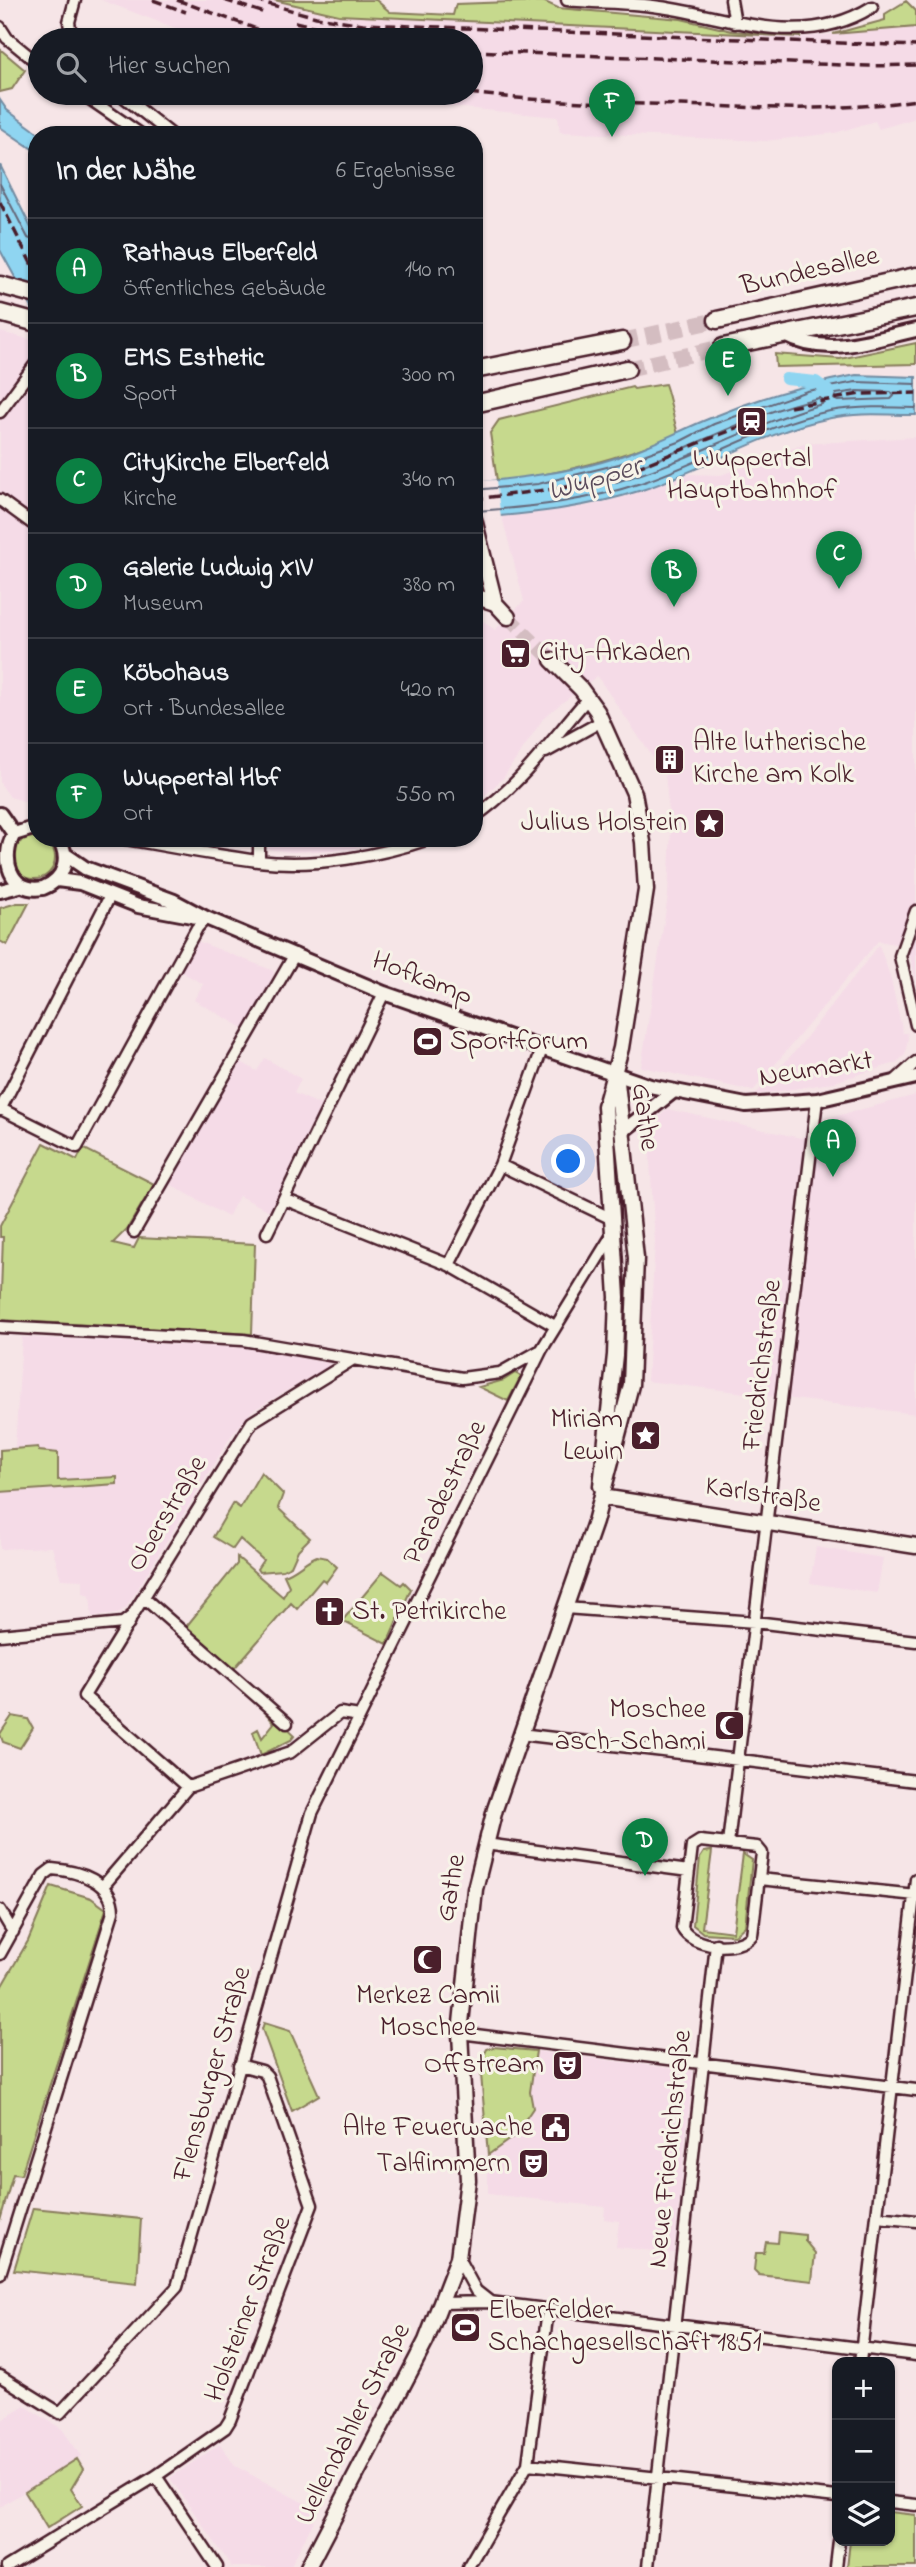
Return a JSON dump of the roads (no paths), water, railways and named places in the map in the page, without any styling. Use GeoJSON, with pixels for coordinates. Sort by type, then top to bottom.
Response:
{"type":"FeatureCollection","features":[{"type":"Feature","properties":{"kind":"main road","name":"Bundesallee"},"geometry":{"type":"LineString","coordinates":[[717,320],[916,276]]}},
{"type":"Feature","properties":{"kind":"main road"},"geometry":{"type":"LineString","coordinates":[[0,285],[28,292]]}},
{"type":"Feature","properties":{"kind":"main road","name":"Bundesallee"},"geometry":{"type":"LineString","coordinates":[[723,347],[916,308]]}},
{"type":"Feature","properties":{"kind":"main road"},"geometry":{"type":"LineString","coordinates":[[0,313],[28,321]]}},
{"type":"Feature","properties":{"kind":"main road"},"geometry":{"type":"LineString","coordinates":[[483,368],[622,341]]}},
{"type":"Feature","properties":{"kind":"main road"},"geometry":{"type":"LineString","coordinates":[[483,402],[627,369]]}},
{"type":"Feature","properties":{"kind":"main road"},"geometry":{"type":"LineString","coordinates":[[483,555],[495,603]]}},
{"type":"Feature","properties":{"kind":"main road"},"geometry":{"type":"LineString","coordinates":[[483,599],[495,603],[508,617]]}},
{"type":"Feature","properties":{"kind":"main road"},"geometry":{"type":"LineString","coordinates":[[552,660],[588,698],[602,721],[634,793],[643,842],[646,890],[616,1073]]}},
{"type":"Feature","properties":{"kind":"main road","name":"Gathe"},"geometry":{"type":"LineString","coordinates":[[442,2303],[458,2258],[468,2180],[460,2032],[471,1915],[485,1844],[602,1497],[631,1385],[637,1264],[616,1073]]}},
{"type":"Feature","properties":{"kind":"main road","name":"Gathe"},"geometry":{"type":"LineString","coordinates":[[602,1497],[600,1475],[615,1355],[617,1297],[605,1105],[616,1073]]}},
{"type":"Feature","properties":{"kind":"main road"},"geometry":{"type":"LineString","coordinates":[[610,1212],[611,1202],[619,1200],[631,1209]]}},
{"type":"Feature","properties":{"kind":"main road","name":"Karlstraße"},"geometry":{"type":"LineString","coordinates":[[602,1497],[916,1546]]}},
{"type":"Feature","properties":{"kind":"main road","name":"Uellendahler Straße"},"geometry":{"type":"LineString","coordinates":[[308,2567],[442,2303]]}},
{"type":"Feature","properties":{"kind":"street"},"geometry":{"type":"LineString","coordinates":[[70,28],[75,0]]}},
{"type":"Feature","properties":{"kind":"street"},"geometry":{"type":"LineString","coordinates":[[567,0],[652,5],[735,23],[802,29],[832,27],[872,7]]}},
{"type":"Feature","properties":{"kind":"street"},"geometry":{"type":"LineString","coordinates":[[731,0],[735,23]]}},
{"type":"Feature","properties":{"kind":"street"},"geometry":{"type":"LineString","coordinates":[[0,27],[7,38],[28,55]]}},
{"type":"Feature","properties":{"kind":"street"},"geometry":{"type":"LineString","coordinates":[[98,105],[129,126]]}},
{"type":"Feature","properties":{"kind":"street"},"geometry":{"type":"LineString","coordinates":[[134,105],[161,126]]}},
{"type":"Feature","properties":{"kind":"street"},"geometry":{"type":"LineString","coordinates":[[782,334],[800,343],[836,348],[916,330]]}},
{"type":"Feature","properties":{"kind":"street"},"geometry":{"type":"LineString","coordinates":[[0,412],[28,374]]}},
{"type":"Feature","properties":{"kind":"street"},"geometry":{"type":"LineString","coordinates":[[0,500],[28,520]]}},
{"type":"Feature","properties":{"kind":"street"},"geometry":{"type":"LineString","coordinates":[[483,811],[501,798],[545,752],[588,698]]}},
{"type":"Feature","properties":{"kind":"street"},"geometry":{"type":"LineString","coordinates":[[545,752],[602,721]]}},
{"type":"Feature","properties":{"kind":"street"},"geometry":{"type":"LineString","coordinates":[[0,814],[14,834]]}},
{"type":"Feature","properties":{"kind":"street"},"geometry":{"type":"LineString","coordinates":[[20,886],[10,878],[1,862],[5,845],[14,834],[28,829]]}},
{"type":"Feature","properties":{"kind":"street"},"geometry":{"type":"LineString","coordinates":[[0,891],[8,886],[43,888],[57,880],[63,872],[66,855],[62,847]]}},
{"type":"Feature","properties":{"kind":"street"},"geometry":{"type":"LineString","coordinates":[[196,847],[259,861],[358,856],[405,847]]}},
{"type":"Feature","properties":{"kind":"street"},"geometry":{"type":"LineString","coordinates":[[259,861],[260,847]]}},
{"type":"Feature","properties":{"kind":"street","name":"Hofkamp"},"geometry":{"type":"LineString","coordinates":[[66,855],[72,862],[174,901],[206,918],[384,993],[542,1049],[674,1091],[746,1105]]}},
{"type":"Feature","properties":{"kind":"street","name":"Hofkamp"},"geometry":{"type":"LineString","coordinates":[[57,880],[80,883],[110,896],[169,914],[206,918]]}},
{"type":"Feature","properties":{"kind":"street"},"geometry":{"type":"LineString","coordinates":[[118,880],[5,1088],[0,1109],[77,1147],[197,928],[206,918]]}},
{"type":"Feature","properties":{"kind":"street"},"geometry":{"type":"LineString","coordinates":[[916,911],[901,947],[901,970],[916,1025]]}},
{"type":"Feature","properties":{"kind":"street"},"geometry":{"type":"LineString","coordinates":[[134,1232],[295,954]]}},
{"type":"Feature","properties":{"kind":"street"},"geometry":{"type":"LineString","coordinates":[[267,1233],[384,993]]}},
{"type":"Feature","properties":{"kind":"street"},"geometry":{"type":"LineString","coordinates":[[449,1265],[500,1165],[542,1049]]}},
{"type":"Feature","properties":{"kind":"street","name":"Neumarkt"},"geometry":{"type":"LineString","coordinates":[[892,1083],[916,1062]]}},
{"type":"Feature","properties":{"kind":"street","name":"Neumarkt"},"geometry":{"type":"LineString","coordinates":[[746,1105],[817,1100],[916,1077]]}},
{"type":"Feature","properties":{"kind":"street"},"geometry":{"type":"LineString","coordinates":[[623,1131],[674,1091]]}},
{"type":"Feature","properties":{"kind":"street","name":"Friedrichstraße"},"geometry":{"type":"LineString","coordinates":[[728,1844],[817,1100]]}},
{"type":"Feature","properties":{"kind":"street"},"geometry":{"type":"LineString","coordinates":[[500,1165],[610,1212]]}},
{"type":"Feature","properties":{"kind":"street"},"geometry":{"type":"LineString","coordinates":[[284,1199],[449,1265],[555,1326]]}},
{"type":"Feature","properties":{"kind":"street","name":"Paradestraße"},"geometry":{"type":"LineString","coordinates":[[360,1716],[541,1349],[612,1235]]}},
{"type":"Feature","properties":{"kind":"street"},"geometry":{"type":"LineString","coordinates":[[0,1327],[243,1340],[439,1376],[482,1378],[500,1373],[541,1349]]}},
{"type":"Feature","properties":{"kind":"street","name":"Oberstraße"},"geometry":{"type":"LineString","coordinates":[[0,1635],[123,1623],[132,1616],[252,1422],[352,1360]]}},
{"type":"Feature","properties":{"kind":"street"},"geometry":{"type":"LineString","coordinates":[[144,1598],[288,1723]]}},
{"type":"Feature","properties":{"kind":"street"},"geometry":{"type":"LineString","coordinates":[[565,1608],[755,1622],[916,1641]]}},
{"type":"Feature","properties":{"kind":"street"},"geometry":{"type":"LineString","coordinates":[[132,1616],[84,1696],[188,1787]]}},
{"type":"Feature","properties":{"kind":"street"},"geometry":{"type":"LineString","coordinates":[[104,1885],[188,1787],[291,1752],[340,1713],[360,1716]]}},
{"type":"Feature","properties":{"kind":"street","name":"Flensburger Straße"},"geometry":{"type":"LineString","coordinates":[[0,2376],[60,2413],[176,2289],[312,1813],[360,1716]]}},
{"type":"Feature","properties":{"kind":"street"},"geometry":{"type":"LineString","coordinates":[[520,1734],[916,1781]]}},
{"type":"Feature","properties":{"kind":"street"},"geometry":{"type":"LineString","coordinates":[[699,1841],[728,1844],[757,1847],[762,1853],[751,1935],[746,1942],[735,1945],[693,1941],[682,1928],[692,1846],[699,1841]]}},
{"type":"Feature","properties":{"kind":"street"},"geometry":{"type":"LineString","coordinates":[[485,1844],[689,1871]]}},
{"type":"Feature","properties":{"kind":"street"},"geometry":{"type":"LineString","coordinates":[[0,1954],[44,1875],[52,1869],[65,1870],[104,1885],[110,1892],[113,1912],[1,2273]]}},
{"type":"Feature","properties":{"kind":"street"},"geometry":{"type":"LineString","coordinates":[[760,1879],[915,1895]]}},
{"type":"Feature","properties":{"kind":"street"},"geometry":{"type":"LineString","coordinates":[[861,2357],[892,2087],[911,1963],[916,1879]]}},
{"type":"Feature","properties":{"kind":"street"},"geometry":{"type":"LineString","coordinates":[[0,1909],[13,1932]]}},
{"type":"Feature","properties":{"kind":"street","name":"Neue Friedrichstraße"},"geometry":{"type":"LineString","coordinates":[[648,2567],[716,1944]]}},
{"type":"Feature","properties":{"kind":"street"},"geometry":{"type":"LineString","coordinates":[[460,2032],[916,2090]]}},
{"type":"Feature","properties":{"kind":"street","name":"Holsteiner Straße"},"geometry":{"type":"LineString","coordinates":[[156,2476],[225,2428],[230,2420],[311,2212],[312,2205],[267,2076],[239,2065]]}},
{"type":"Feature","properties":{"kind":"street"},"geometry":{"type":"LineString","coordinates":[[877,2217],[916,2221]]}},
{"type":"Feature","properties":{"kind":"street"},"geometry":{"type":"LineString","coordinates":[[458,2258],[476,2291],[490,2302]]}},
{"type":"Feature","properties":{"kind":"street"},"geometry":{"type":"LineString","coordinates":[[442,2303],[490,2302],[916,2355]]}},
{"type":"Feature","properties":{"kind":"street"},"geometry":{"type":"LineString","coordinates":[[468,2567],[528,2464],[548,2310]]}},
{"type":"Feature","properties":{"kind":"street"},"geometry":{"type":"LineString","coordinates":[[528,2464],[832,2496]]}},
{"type":"Feature","properties":{"kind":"street"},"geometry":{"type":"LineString","coordinates":[[7,2567],[156,2476],[217,2567]]}},
{"type":"Feature","properties":{"kind":"street"},"geometry":{"type":"LineString","coordinates":[[895,2503],[916,2505]]}},
{"type":"Feature","properties":{"kind":"street"},"geometry":{"type":"LineString","coordinates":[[836,2567],[838,2546]]}},
{"type":"Feature","properties":{"kind":"water"},"geometry":{"type":"Polygon","coordinates":[[[0,100],[7,110],[29,126],[28,146],[0,127],[0,100]]]}},
{"type":"Feature","properties":{"kind":"water"},"geometry":{"type":"Polygon","coordinates":[[[0,165],[28,222],[28,301],[0,250],[0,165]]]}},
{"type":"Feature","properties":{"kind":"water","name":"Wupper"},"geometry":{"type":"Polygon","coordinates":[[[856,375],[916,377],[916,415],[863,414],[831,418],[783,432],[666,481],[621,496],[559,509],[483,517],[483,482],[545,474],[615,458],[748,403],[801,387],[856,375]]]}},
{"type":"Feature","properties":{"kind":"waterway"},"geometry":{"type":"LineString","coordinates":[[786,379],[816,382],[828,391]]}},
{"type":"Feature","properties":{"kind":"tunnel"},"geometry":{"type":"LineString","coordinates":[[622,341],[717,320]]}},
{"type":"Feature","properties":{"kind":"tunnel"},"geometry":{"type":"LineString","coordinates":[[627,369],[723,347]]}},
{"type":"Feature","properties":{"kind":"tunnel"},"geometry":{"type":"LineString","coordinates":[[508,617],[552,660]]}},
{"type":"Feature","properties":{"kind":"railway"},"geometry":{"type":"LineString","coordinates":[[153,0],[186,12]]}},
{"type":"Feature","properties":{"kind":"railway"},"geometry":{"type":"LineString","coordinates":[[177,0],[254,28]]}},
{"type":"Feature","properties":{"kind":"railway"},"geometry":{"type":"LineString","coordinates":[[224,0],[265,13]]}},
{"type":"Feature","properties":{"kind":"railway"},"geometry":{"type":"LineString","coordinates":[[254,0],[316,17],[363,24],[464,28]]}},
{"type":"Feature","properties":{"kind":"railway"},"geometry":{"type":"LineString","coordinates":[[295,22],[321,28]]}},
{"type":"Feature","properties":{"kind":"railway"},"geometry":{"type":"LineString","coordinates":[[483,29],[916,46]]}},
{"type":"Feature","properties":{"kind":"railway"},"geometry":{"type":"LineString","coordinates":[[483,51],[869,66],[916,65]]}},
{"type":"Feature","properties":{"kind":"railway"},"geometry":{"type":"LineString","coordinates":[[483,94],[575,102],[770,108],[829,108],[916,100]]}},
{"type":"Feature","properties":{"kind":"railway"},"geometry":{"type":"LineString","coordinates":[[0,202],[28,257]]}},
{"type":"Feature","properties":{"kind":"railway"},"geometry":{"type":"LineString","coordinates":[[790,407],[860,394],[916,393]]}},
{"type":"Feature","properties":{"kind":"railway"},"geometry":{"type":"LineString","coordinates":[[483,498],[562,488],[618,475],[752,422]]}},
{"type":"Feature","properties":{"kind":"place","name":"Wuppertal Hbf"},"geometry":{"type":"Point","coordinates":[612,137]}},
{"type":"Feature","properties":{"kind":"place","name":"Köbohaus"},"geometry":{"type":"Point","coordinates":[728,396]}},
{"type":"Feature","properties":{"kind":"place","name":"Wuppertal Hauptbahnhof"},"geometry":{"type":"Point","coordinates":[752,422]}},
{"type":"Feature","properties":{"kind":"place","name":"CityKirche Elberfeld"},"geometry":{"type":"Point","coordinates":[839,589]}},
{"type":"Feature","properties":{"kind":"place","name":"EMS Esthetic"},"geometry":{"type":"Point","coordinates":[674,607]}},
{"type":"Feature","properties":{"kind":"place","name":"City-Arkaden"},"geometry":{"type":"Point","coordinates":[516,653]}},
{"type":"Feature","properties":{"kind":"place","name":"Alte lutherische Kirche am Kolk"},"geometry":{"type":"Point","coordinates":[670,759]}},
{"type":"Feature","properties":{"kind":"place","name":"Julius Holstein"},"geometry":{"type":"Point","coordinates":[710,823]}},
{"type":"Feature","properties":{"kind":"place","name":"Sportforum"},"geometry":{"type":"Point","coordinates":[427,1042]}},
{"type":"Feature","properties":{"kind":"place","name":"Rathaus Elberfeld"},"geometry":{"type":"Point","coordinates":[833,1177]}},
{"type":"Feature","properties":{"kind":"place","name":"Miriam Lewin"},"geometry":{"type":"Point","coordinates":[646,1436]}},
{"type":"Feature","properties":{"kind":"place","name":"St. Petrikirche"},"geometry":{"type":"Point","coordinates":[329,1612]}},
{"type":"Feature","properties":{"kind":"place","name":"Moschee asch-Schami"},"geometry":{"type":"Point","coordinates":[729,1726]}},
{"type":"Feature","properties":{"kind":"place","name":"Galerie Ludwig XIV"},"geometry":{"type":"Point","coordinates":[645,1876]}},
{"type":"Feature","properties":{"kind":"place","name":"Merkez Camii Moschee"},"geometry":{"type":"Point","coordinates":[428,1959]}},
{"type":"Feature","properties":{"kind":"place","name":"Offstream"},"geometry":{"type":"Point","coordinates":[567,2065]}},
{"type":"Feature","properties":{"kind":"place","name":"Alte Feuerwache"},"geometry":{"type":"Point","coordinates":[556,2128]}},
{"type":"Feature","properties":{"kind":"place","name":"Talflimmern"},"geometry":{"type":"Point","coordinates":[533,2164]}},
{"type":"Feature","properties":{"kind":"place","name":"Elberfelder Schachgesellschaft 1851"},"geometry":{"type":"Point","coordinates":[465,2327]}}]}
